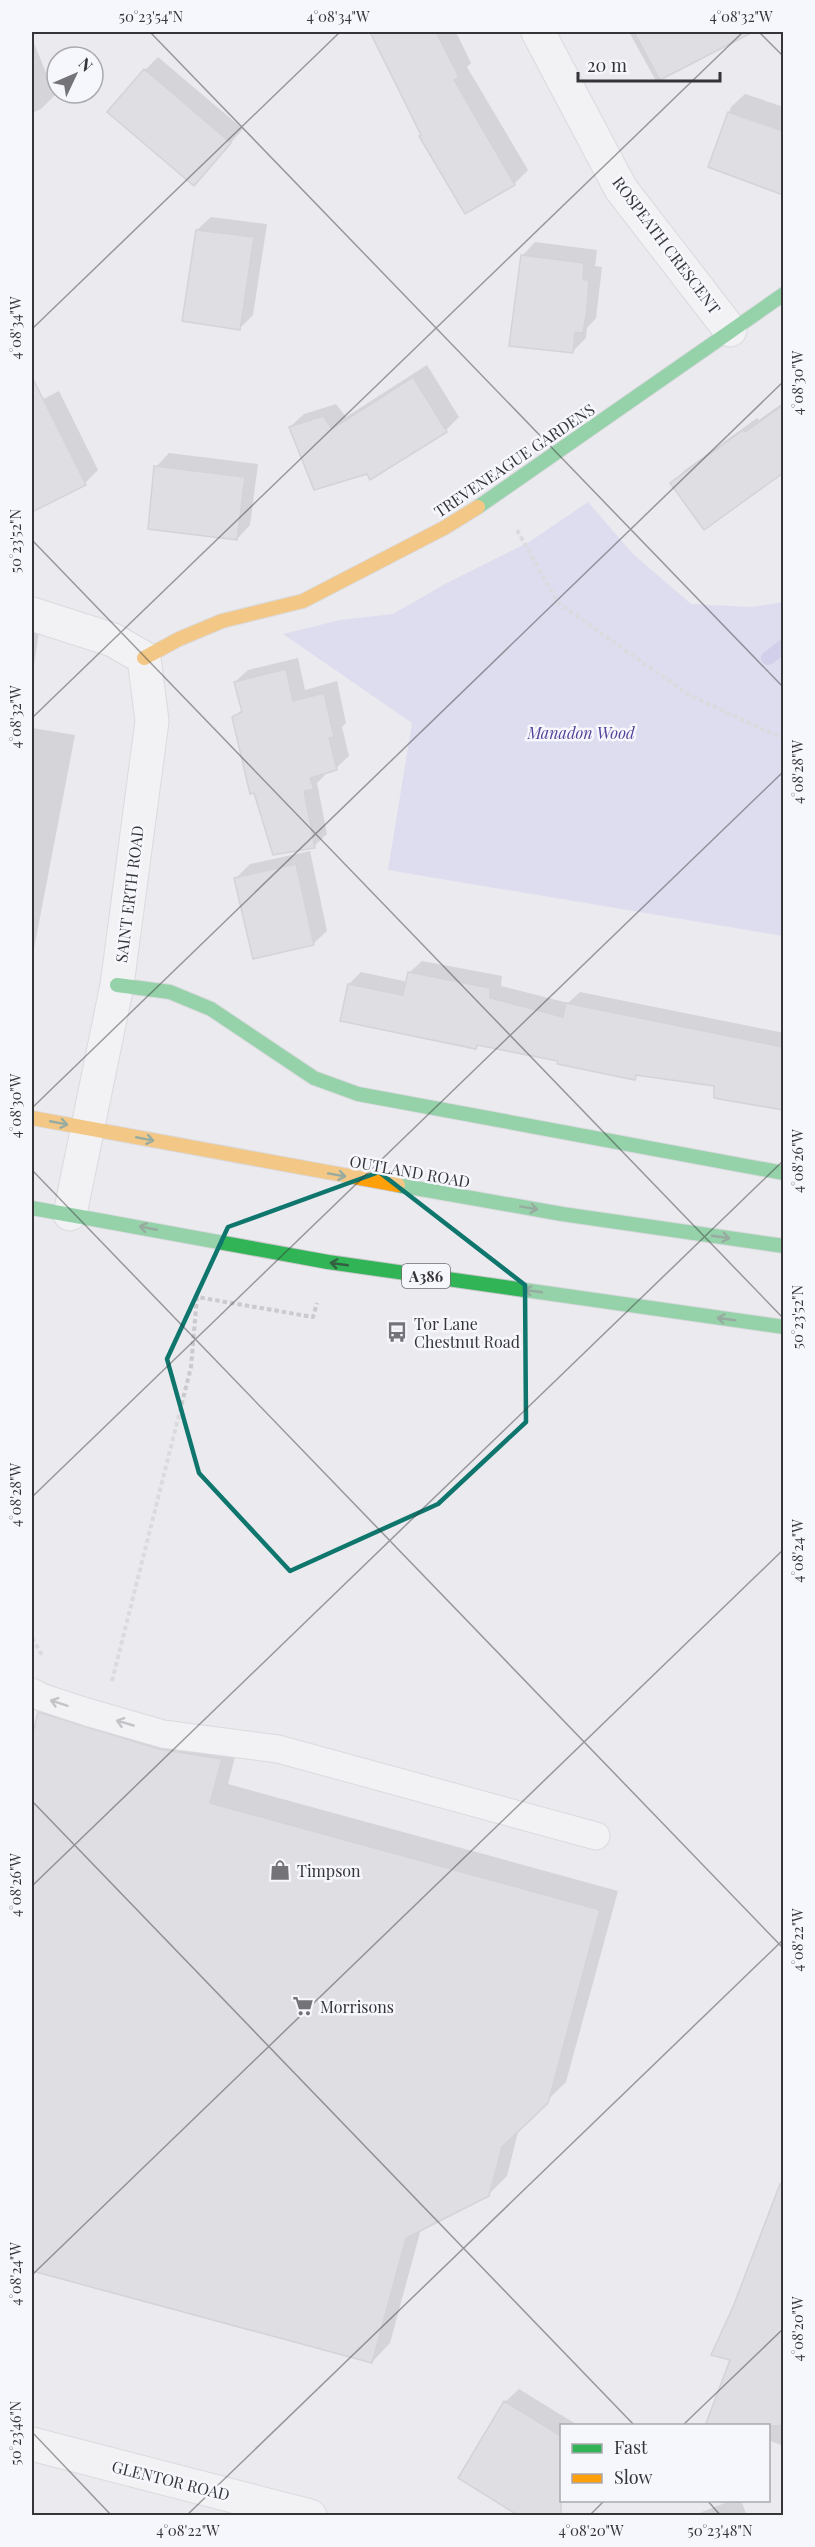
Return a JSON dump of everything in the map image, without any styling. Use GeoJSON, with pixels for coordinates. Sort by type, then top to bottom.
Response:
{"type":"FeatureCollection","features":[{"type":"Feature","properties":{"kind":"main road","name":"TREVENEAGUE GARDENS"},"geometry":{"type":"LineString","coordinates":[[144,658],[179,639],[222,621],[303,601],[444,528],[497,495],[783,294]]}},
{"type":"Feature","properties":{"kind":"main road"},"geometry":{"type":"LineString","coordinates":[[117,985],[170,992],[212,1009],[314,1077],[358,1094],[783,1173]]}},
{"type":"Feature","properties":{"kind":"main road","name":"OUTLAND ROAD"},"geometry":{"type":"LineString","coordinates":[[32,1118],[551,1212],[783,1246]]}},
{"type":"Feature","properties":{"kind":"main road","name":"A386"},"geometry":{"type":"LineString","coordinates":[[32,1208],[328,1262],[783,1327]]}},
{"type":"Feature","properties":{"kind":"street","name":"ROSPEATH CRESCENT"},"geometry":{"type":"LineString","coordinates":[[538,32],[621,189],[730,330]]}},
{"type":"Feature","properties":{"kind":"street"},"geometry":{"type":"LineString","coordinates":[[32,614],[113,640],[144,658]]}},
{"type":"Feature","properties":{"kind":"street","name":"SAINT ERTH ROAD"},"geometry":{"type":"LineString","coordinates":[[70,1214],[117,985],[152,721],[144,658]]}},
{"type":"Feature","properties":{"kind":"street","name":"GLENTOR ROAD"},"geometry":{"type":"LineString","coordinates":[[32,2444],[310,2516]]}},
{"type":"Feature","properties":{"kind":"lane"},"geometry":{"type":"LineString","coordinates":[[32,1692],[87,1712],[163,1734],[278,1749],[596,1836]]}},
{"type":"Feature","properties":{"kind":"path"},"geometry":{"type":"LineString","coordinates":[[497,495],[558,603],[689,695],[783,739]]}},
{"type":"Feature","properties":{"kind":"path"},"geometry":{"type":"LineString","coordinates":[[110,1690],[191,1367],[197,1297],[313,1317],[328,1262]]}},
{"type":"Feature","properties":{"kind":"highlighted area"},"geometry":{"type":"Polygon","coordinates":[[[379,1172],[525,1285],[526,1422],[438,1504],[290,1571],[199,1473],[167,1359],[228,1227],[379,1172]]]}},
{"type":"Feature","properties":{"kind":"green space","name":"Manadon Wood"},"geometry":{"type":"Polygon","coordinates":[[[588,502],[633,554],[691,604],[752,607],[783,602],[783,936],[388,870],[412,723],[283,634],[340,620],[393,614],[445,584],[529,542],[588,502]]]}},
{"type":"Feature","properties":{"kind":"building"},"geometry":{"type":"Polygon","coordinates":[[[370,32],[436,32],[459,77],[454,80],[515,185],[465,214],[419,136],[421,135],[370,32]]]}},
{"type":"Feature","properties":{"kind":"building"},"geometry":{"type":"Polygon","coordinates":[[[634,32],[753,32],[660,80],[634,32]]]}},
{"type":"Feature","properties":{"kind":"building"},"geometry":{"type":"Polygon","coordinates":[[[144,69],[231,143],[194,186],[107,112],[144,69]]]}},
{"type":"Feature","properties":{"kind":"building"},"geometry":{"type":"Polygon","coordinates":[[[728,112],[783,131],[783,195],[708,167],[728,112]]]}},
{"type":"Feature","properties":{"kind":"building"},"geometry":{"type":"Polygon","coordinates":[[[196,230],[254,237],[240,330],[182,321],[196,230]]]}},
{"type":"Feature","properties":{"kind":"building"},"geometry":{"type":"Polygon","coordinates":[[[521,255],[584,263],[583,279],[589,281],[587,309],[583,333],[575,332],[573,353],[509,346],[521,255]]]}},
{"type":"Feature","properties":{"kind":"building"},"geometry":{"type":"Polygon","coordinates":[[[32,377],[86,485],[32,512],[32,377]]]}},
{"type":"Feature","properties":{"kind":"building"},"geometry":{"type":"Polygon","coordinates":[[[413,377],[447,432],[370,480],[367,474],[314,490],[289,427],[323,416],[332,429],[413,377]]]}},
{"type":"Feature","properties":{"kind":"building"},"geometry":{"type":"Polygon","coordinates":[[[783,405],[783,473],[704,530],[670,483],[743,430],[745,432],[783,405]]]}},
{"type":"Feature","properties":{"kind":"building"},"geometry":{"type":"Polygon","coordinates":[[[154,466],[245,477],[237,540],[148,529],[154,466]]]}},
{"type":"Feature","properties":{"kind":"building"},"geometry":{"type":"Polygon","coordinates":[[[286,669],[293,701],[324,693],[334,737],[329,738],[337,770],[310,778],[314,789],[304,791],[315,848],[273,855],[254,793],[250,794],[232,717],[242,712],[234,682],[286,669]]]}},
{"type":"Feature","properties":{"kind":"building"},"geometry":{"type":"Polygon","coordinates":[[[296,864],[314,945],[253,959],[234,878],[296,864]]]}},
{"type":"Feature","properties":{"kind":"building"},"geometry":{"type":"Polygon","coordinates":[[[408,972],[490,988],[490,998],[563,1017],[566,1003],[783,1047],[783,1110],[714,1098],[714,1086],[636,1075],[635,1080],[557,1064],[558,1061],[477,1045],[476,1049],[340,1021],[348,984],[403,995],[408,972]]]}},
{"type":"Feature","properties":{"kind":"building","name":"Morrisons"},"geometry":{"type":"Polygon","coordinates":[[[38,1712],[159,1749],[222,1759],[210,1803],[600,1910],[548,2103],[502,2147],[489,2196],[406,2238],[372,2363],[32,2271],[32,1737],[38,1712]]]}},
{"type":"Feature","properties":{"kind":"building"},"geometry":{"type":"Polygon","coordinates":[[[780,2184],[783,2185],[783,2426],[706,2424],[730,2360],[711,2355],[733,2307],[780,2184]]]}},
{"type":"Feature","properties":{"kind":"building"},"geometry":{"type":"Polygon","coordinates":[[[504,2401],[560,2435],[561,2516],[519,2516],[458,2478],[504,2401]]]}},
{"type":"Feature","properties":{"kind":"waterway"},"geometry":{"type":"LineString","coordinates":[[768,658],[784,646]]}},
{"type":"Feature","properties":{"kind":"traffic: fast"},"geometry":{"type":"LineString","coordinates":[[478,507],[784,294]]}},
{"type":"Feature","properties":{"kind":"traffic: fast"},"geometry":{"type":"LineString","coordinates":[[117,985],[170,992],[211,1009],[314,1078],[358,1094],[784,1173]]}},
{"type":"Feature","properties":{"kind":"traffic: fast"},"geometry":{"type":"LineString","coordinates":[[398,1185],[562,1214],[784,1246]]}},
{"type":"Feature","properties":{"kind":"traffic: fast"},"geometry":{"type":"LineString","coordinates":[[32,1208],[328,1262],[784,1327]]}},
{"type":"Feature","properties":{"kind":"traffic: slow"},"geometry":{"type":"LineString","coordinates":[[144,658],[179,639],[222,621],[303,601],[444,528],[478,507]]}},
{"type":"Feature","properties":{"kind":"traffic: slow"},"geometry":{"type":"LineString","coordinates":[[32,1118],[398,1185]]}},
{"type":"Feature","properties":{"kind":"place","name":"Tor Lane Chestnut Road"},"geometry":{"type":"Point","coordinates":[397,1332]}},
{"type":"Feature","properties":{"kind":"place","name":"Timpson"},"geometry":{"type":"Point","coordinates":[280,1870]}},
{"type":"Feature","properties":{"kind":"place","name":"Morrisons"},"geometry":{"type":"Point","coordinates":[303,2006]}}]}
